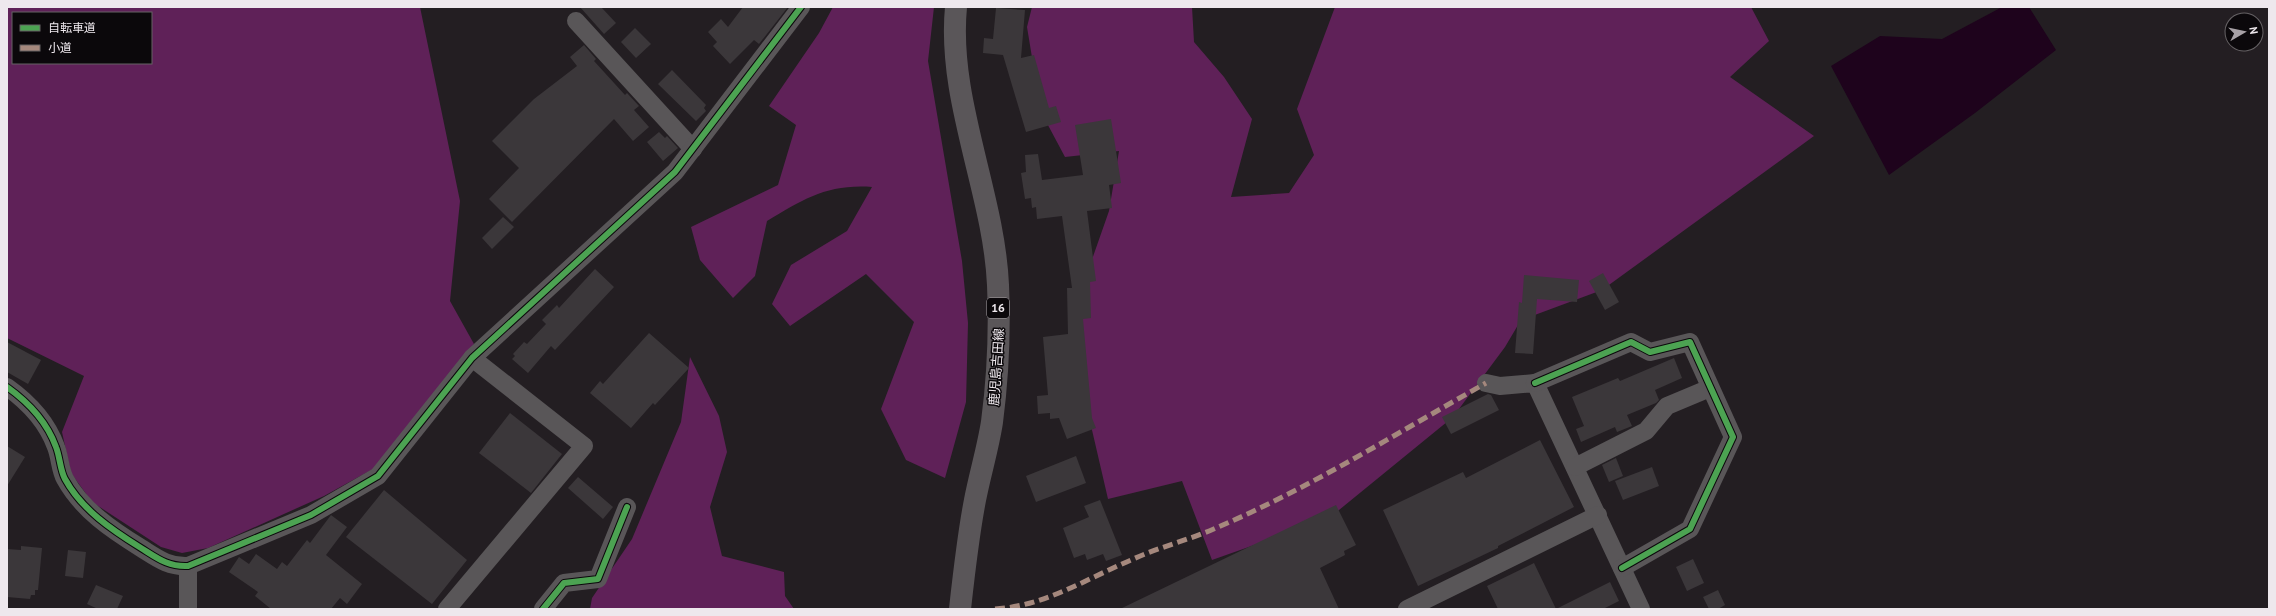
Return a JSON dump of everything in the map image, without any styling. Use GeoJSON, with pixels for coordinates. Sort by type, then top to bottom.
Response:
{"type":"FeatureCollection","features":[{"type":"Feature","properties":{"kind":"main road","name":"鹿児島吉田線"},"geometry":{"type":"LineString","coordinates":[[956,7],[956,45],[964,106],[992,241],[998,283],[999,330],[992,424],[975,501],[960,609]]}},
{"type":"Feature","properties":{"kind":"street"},"geometry":{"type":"LineString","coordinates":[[7,387],[23,399],[43,423],[56,447],[64,478],[81,504],[118,534],[155,557],[174,566],[188,566],[311,515],[378,476],[472,358],[676,172],[801,7]]}},
{"type":"Feature","properties":{"kind":"street"},"geometry":{"type":"LineString","coordinates":[[576,21],[693,149]]}},
{"type":"Feature","properties":{"kind":"street"},"geometry":{"type":"LineString","coordinates":[[1486,383],[1500,386],[1535,383],[1631,342],[1650,352],[1690,342],[1733,437],[1690,530],[1622,568]]}},
{"type":"Feature","properties":{"kind":"street"},"geometry":{"type":"LineString","coordinates":[[447,609],[584,446],[472,358]]}},
{"type":"Feature","properties":{"kind":"street"},"geometry":{"type":"LineString","coordinates":[[1535,383],[1598,515],[1639,608]]}},
{"type":"Feature","properties":{"kind":"street"},"geometry":{"type":"LineString","coordinates":[[1575,467],[1646,431],[1667,406],[1710,388]]}},
{"type":"Feature","properties":{"kind":"street"},"geometry":{"type":"LineString","coordinates":[[543,609],[564,583],[598,579],[627,507]]}},
{"type":"Feature","properties":{"kind":"street"},"geometry":{"type":"LineString","coordinates":[[1410,608],[1598,515]]}},
{"type":"Feature","properties":{"kind":"street"},"geometry":{"type":"LineString","coordinates":[[188,566],[188,609]]}},
{"type":"Feature","properties":{"kind":"shaded area"},"geometry":{"type":"Polygon","coordinates":[[[7,7],[420,7],[460,201],[450,301],[474,344],[373,469],[324,496],[208,548],[182,553],[161,547],[92,502],[71,473],[62,432],[84,376],[7,338],[7,7]]]}},
{"type":"Feature","properties":{"kind":"shaded area"},"geometry":{"type":"Polygon","coordinates":[[[833,7],[934,7],[928,61],[962,261],[968,323],[966,402],[945,478],[906,460],[881,409],[914,322],[866,274],[790,326],[772,304],[791,265],[847,231],[872,187],[842,188],[816,195],[767,221],[755,276],[733,298],[700,260],[691,227],[778,185],[796,125],[769,106],[819,33],[833,7]]]}},
{"type":"Feature","properties":{"kind":"shaded area"},"geometry":{"type":"Polygon","coordinates":[[[1032,7],[1192,7],[1194,42],[1224,77],[1252,119],[1231,197],[1289,193],[1314,155],[1297,109],[1335,7],[1751,7],[1769,41],[1730,77],[1814,136],[1602,290],[1521,320],[1505,347],[1453,417],[1328,519],[1212,560],[1182,481],[1108,499],[1076,361],[1082,288],[1109,211],[1119,151],[1065,157],[1041,112],[1027,27],[1032,7]]]}},
{"type":"Feature","properties":{"kind":"shaded area"},"geometry":{"type":"Polygon","coordinates":[[[2002,7],[2029,7],[2056,50],[1975,113],[1889,175],[1831,66],[1880,36],[1942,39],[2002,7]]]}},
{"type":"Feature","properties":{"kind":"shaded area"},"geometry":{"type":"Polygon","coordinates":[[[690,357],[719,416],[727,452],[710,507],[722,556],[784,572],[785,596],[794,609],[590,609],[592,598],[632,539],[681,422],[690,357]]]}},
{"type":"Feature","properties":{"kind":"building"},"geometry":{"type":"Polygon","coordinates":[[[580,7],[601,7],[616,23],[604,34],[580,7]]]}},
{"type":"Feature","properties":{"kind":"building"},"geometry":{"type":"Polygon","coordinates":[[[743,7],[788,7],[759,44],[754,40],[730,64],[713,46],[717,42],[708,32],[721,19],[728,27],[743,7]]]}},
{"type":"Feature","properties":{"kind":"building"},"geometry":{"type":"Polygon","coordinates":[[[996,8],[1025,10],[1021,58],[1034,55],[1049,108],[1056,106],[1061,122],[1026,132],[1003,55],[983,53],[984,38],[993,39],[996,8]]]}},
{"type":"Feature","properties":{"kind":"building"},"geometry":{"type":"Polygon","coordinates":[[[635,28],[651,44],[636,58],[621,42],[635,28]]]}},
{"type":"Feature","properties":{"kind":"building"},"geometry":{"type":"Polygon","coordinates":[[[584,45],[596,59],[594,61],[625,95],[627,93],[639,106],[634,110],[649,127],[633,141],[614,119],[512,222],[489,199],[519,168],[492,141],[534,99],[577,66],[570,57],[584,45]]]}},
{"type":"Feature","properties":{"kind":"building"},"geometry":{"type":"Polygon","coordinates":[[[672,70],[706,105],[704,108],[706,111],[696,121],[658,84],[672,70]]]}},
{"type":"Feature","properties":{"kind":"building"},"geometry":{"type":"Polygon","coordinates":[[[1111,119],[1121,183],[1109,185],[1112,208],[1087,211],[1096,281],[1090,282],[1091,318],[1083,319],[1092,418],[1096,428],[1067,439],[1059,418],[1050,419],[1050,413],[1038,414],[1037,396],[1048,395],[1043,337],[1068,334],[1067,288],[1072,288],[1062,216],[1037,219],[1036,207],[1032,208],[1031,198],[1025,199],[1021,173],[1026,172],[1025,155],[1038,154],[1042,180],[1083,175],[1075,125],[1111,119]]]}},
{"type":"Feature","properties":{"kind":"building"},"geometry":{"type":"Polygon","coordinates":[[[659,132],[665,138],[667,136],[678,148],[663,161],[647,142],[659,132]]]}},
{"type":"Feature","properties":{"kind":"building"},"geometry":{"type":"Polygon","coordinates":[[[503,217],[514,227],[492,249],[482,238],[503,217]]]}},
{"type":"Feature","properties":{"kind":"building"},"geometry":{"type":"Polygon","coordinates":[[[595,269],[614,287],[555,350],[551,346],[528,373],[512,359],[515,356],[513,354],[524,342],[527,344],[546,324],[542,320],[557,305],[559,308],[595,269]]]}},
{"type":"Feature","properties":{"kind":"building"},"geometry":{"type":"Polygon","coordinates":[[[1603,273],[1619,302],[1605,310],[1589,281],[1603,273]]]}},
{"type":"Feature","properties":{"kind":"building"},"geometry":{"type":"Polygon","coordinates":[[[1524,275],[1579,280],[1577,302],[1537,299],[1533,354],[1515,353],[1519,302],[1522,303],[1524,275]]]}},
{"type":"Feature","properties":{"kind":"building"},"geometry":{"type":"Polygon","coordinates":[[[649,333],[689,368],[655,405],[653,403],[631,428],[590,393],[600,381],[603,384],[649,333]]]}},
{"type":"Feature","properties":{"kind":"building"},"geometry":{"type":"Polygon","coordinates":[[[7,342],[41,360],[28,384],[7,372],[7,342]]]}},
{"type":"Feature","properties":{"kind":"building"},"geometry":{"type":"Polygon","coordinates":[[[1674,358],[1682,378],[1655,390],[1659,400],[1656,403],[1627,415],[1632,426],[1617,432],[1615,427],[1581,442],[1576,429],[1584,426],[1572,397],[1618,378],[1620,381],[1674,358]]]}},
{"type":"Feature","properties":{"kind":"building"},"geometry":{"type":"Polygon","coordinates":[[[1488,394],[1491,395],[1499,410],[1451,434],[1442,417],[1488,394]]]}},
{"type":"Feature","properties":{"kind":"building"},"geometry":{"type":"Polygon","coordinates":[[[510,413],[562,454],[531,493],[479,453],[510,413]]]}},
{"type":"Feature","properties":{"kind":"building"},"geometry":{"type":"Polygon","coordinates":[[[1540,440],[1574,507],[1498,546],[1498,548],[1418,586],[1383,510],[1463,472],[1466,478],[1540,440]]]}},
{"type":"Feature","properties":{"kind":"building"},"geometry":{"type":"Polygon","coordinates":[[[7,446],[25,457],[7,486],[7,446]]]}},
{"type":"Feature","properties":{"kind":"building"},"geometry":{"type":"Polygon","coordinates":[[[1076,456],[1086,483],[1036,502],[1026,476],[1076,456]]]}},
{"type":"Feature","properties":{"kind":"building"},"geometry":{"type":"Polygon","coordinates":[[[1616,458],[1623,476],[1609,482],[1602,465],[1616,458]]]}},
{"type":"Feature","properties":{"kind":"building"},"geometry":{"type":"Polygon","coordinates":[[[1652,467],[1659,486],[1623,500],[1615,481],[1652,467]]]}},
{"type":"Feature","properties":{"kind":"building"},"geometry":{"type":"Polygon","coordinates":[[[578,477],[613,507],[603,519],[568,488],[578,477]]]}},
{"type":"Feature","properties":{"kind":"building"},"geometry":{"type":"Polygon","coordinates":[[[384,490],[467,560],[432,604],[346,537],[384,490]]]}},
{"type":"Feature","properties":{"kind":"building"},"geometry":{"type":"Polygon","coordinates":[[[1100,500],[1122,555],[1106,561],[1103,554],[1087,560],[1085,554],[1074,558],[1063,528],[1089,517],[1084,506],[1100,500]]]}},
{"type":"Feature","properties":{"kind":"building"},"geometry":{"type":"Polygon","coordinates":[[[1336,505],[1356,545],[1344,551],[1345,555],[1320,568],[1339,609],[1120,609],[1336,505]]]}},
{"type":"Feature","properties":{"kind":"building"},"geometry":{"type":"Polygon","coordinates":[[[331,515],[347,527],[326,555],[362,584],[347,604],[340,598],[331,609],[271,609],[255,596],[258,592],[229,572],[239,557],[249,564],[256,554],[277,569],[282,562],[287,566],[307,540],[310,543],[331,515]]]}},
{"type":"Feature","properties":{"kind":"building"},"geometry":{"type":"Polygon","coordinates":[[[21,546],[42,548],[38,590],[35,590],[35,595],[31,595],[30,599],[7,597],[7,549],[21,550],[21,546]]]}},
{"type":"Feature","properties":{"kind":"building"},"geometry":{"type":"Polygon","coordinates":[[[68,550],[86,552],[83,578],[65,576],[68,550]]]}},
{"type":"Feature","properties":{"kind":"building"},"geometry":{"type":"Polygon","coordinates":[[[1693,559],[1704,583],[1687,591],[1676,567],[1693,559]]]}},
{"type":"Feature","properties":{"kind":"building"},"geometry":{"type":"Polygon","coordinates":[[[1534,563],[1556,609],[1498,609],[1487,586],[1534,563]]]}},
{"type":"Feature","properties":{"kind":"building"},"geometry":{"type":"Polygon","coordinates":[[[1610,582],[1619,601],[1603,609],[1556,609],[1610,582]]]}},
{"type":"Feature","properties":{"kind":"building"},"geometry":{"type":"Polygon","coordinates":[[[96,585],[123,596],[117,609],[98,609],[87,604],[96,585]]]}},
{"type":"Feature","properties":{"kind":"building"},"geometry":{"type":"Polygon","coordinates":[[[1718,590],[1725,605],[1718,609],[1709,609],[1703,597],[1718,590]]]}},
{"type":"Feature","properties":{"kind":"marked path"},"geometry":{"type":"LineString","coordinates":[[995,609],[1031,603],[1048,597],[1142,555],[1206,532],[1251,512],[1319,478],[1486,383]]}},
{"type":"Feature","properties":{"kind":"cycle path"},"geometry":{"type":"LineString","coordinates":[[7,387],[36,413],[48,429],[57,451],[63,475],[80,500],[98,518],[130,541],[163,561],[174,565],[188,566],[311,515],[378,476],[472,358],[675,172],[801,7]]}},
{"type":"Feature","properties":{"kind":"cycle path"},"geometry":{"type":"LineString","coordinates":[[1535,383],[1631,342],[1650,352],[1690,342],[1733,437],[1690,529],[1622,568]]}},
{"type":"Feature","properties":{"kind":"cycle path"},"geometry":{"type":"LineString","coordinates":[[543,609],[564,583],[598,579],[627,507]]}}]}
